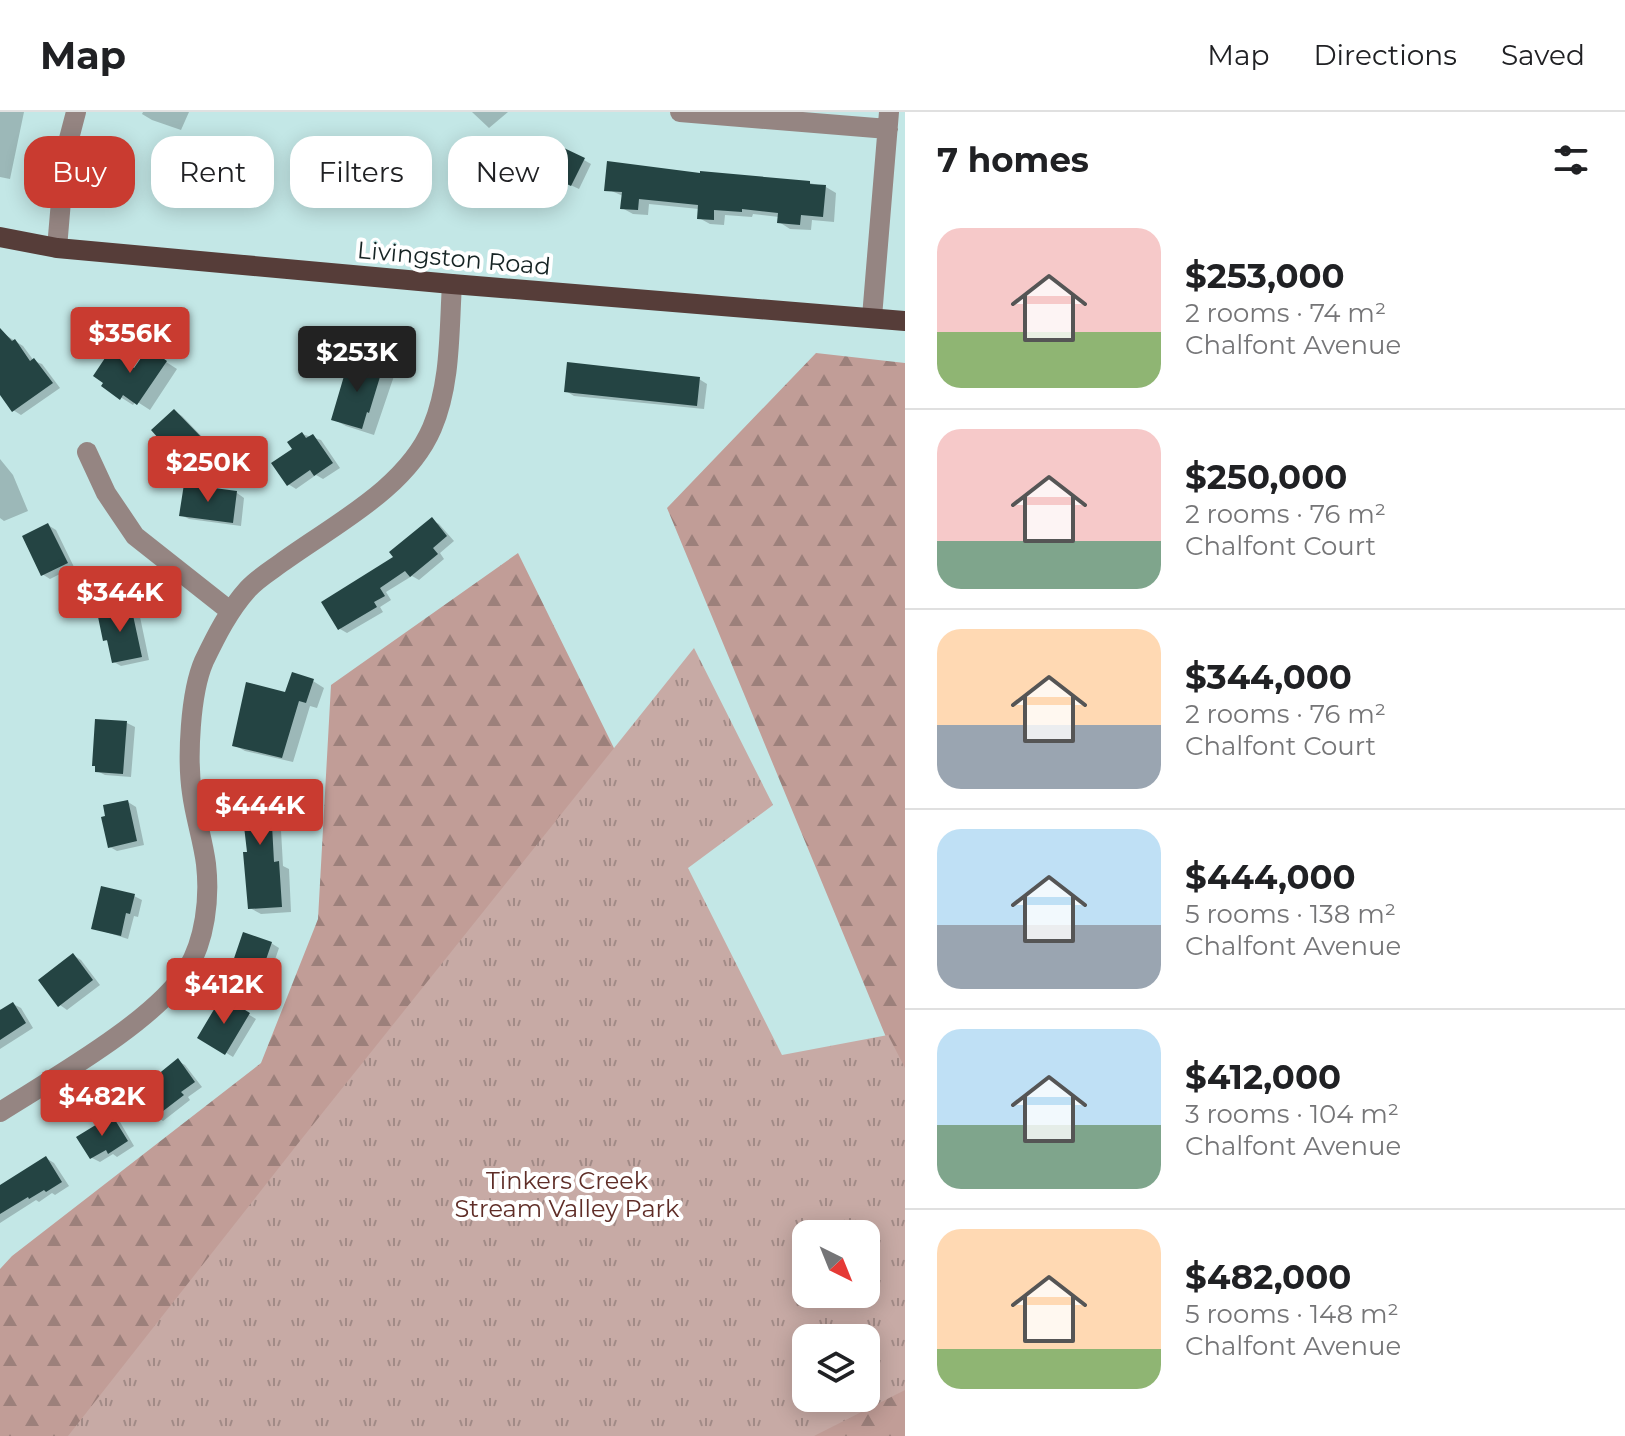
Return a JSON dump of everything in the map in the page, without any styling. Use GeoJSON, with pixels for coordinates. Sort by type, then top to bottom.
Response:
{"type":"FeatureCollection","features":[{"type":"Feature","properties":{"kind":"main road","name":"Livingston Road"},"geometry":{"type":"LineString","coordinates":[[0,237],[57,248],[905,321]]}},
{"type":"Feature","properties":{"kind":"street"},"geometry":{"type":"LineString","coordinates":[[57,248],[65,154],[76,112]]}},
{"type":"Feature","properties":{"kind":"street"},"geometry":{"type":"LineString","coordinates":[[680,112],[888,121],[872,317]]}},
{"type":"Feature","properties":{"kind":"street"},"geometry":{"type":"LineString","coordinates":[[0,1112],[135,1021],[171,990],[188,969],[205,924],[207,867],[191,791],[194,701],[202,665],[230,611],[250,587],[386,489],[417,455],[432,428],[444,395],[452,284]]}},
{"type":"Feature","properties":{"kind":"street"},"geometry":{"type":"LineString","coordinates":[[87,452],[106,493],[135,536],[230,611]]}},
{"type":"Feature","properties":{"kind":"green space"},"geometry":{"type":"Polygon","coordinates":[[[816,353],[905,363],[905,1083],[667,508],[816,353]]]}},
{"type":"Feature","properties":{"kind":"green space","name":"Tinkers Creek Stream Valley Park"},"geometry":{"type":"Polygon","coordinates":[[[518,553],[732,988],[802,1220],[792,1220],[792,1308],[880,1308],[880,1305],[905,1325],[905,1436],[0,1436],[0,1269],[12,1256],[261,1063],[318,919],[331,685],[518,553]]]}},
{"type":"Feature","properties":{"kind":"green space","name":"Tinkers Creek Stream Valley Park"},"geometry":{"type":"Polygon","coordinates":[[[694,648],[773,805],[688,868],[782,1055],[888,1035],[905,1068],[905,1390],[880,1403],[880,1324],[792,1324],[792,1412],[861,1412],[814,1436],[68,1436],[694,648]]]}},
{"type":"Feature","properties":{"kind":"building"},"geometry":{"type":"Polygon","coordinates":[[[568,150],[585,158],[571,186],[568,185],[568,150]]]}},
{"type":"Feature","properties":{"kind":"building"},"geometry":{"type":"Polygon","coordinates":[[[607,161],[826,185],[823,217],[801,215],[800,225],[777,223],[778,213],[742,209],[742,212],[714,210],[714,220],[697,219],[698,205],[639,199],[638,210],[620,209],[622,192],[604,191],[607,161]]]}},
{"type":"Feature","properties":{"kind":"building"},"geometry":{"type":"Polygon","coordinates":[[[0,328],[12,341],[15,339],[30,361],[34,358],[53,383],[12,412],[0,395],[0,328]]]}},
{"type":"Feature","properties":{"kind":"building"},"geometry":{"type":"Polygon","coordinates":[[[148,348],[167,361],[137,405],[123,395],[120,400],[93,376],[109,352],[134,368],[148,348]]]}},
{"type":"Feature","properties":{"kind":"building"},"geometry":{"type":"Polygon","coordinates":[[[353,358],[383,367],[362,429],[331,420],[344,376],[348,377],[353,358]]]}},
{"type":"Feature","properties":{"kind":"building"},"geometry":{"type":"Polygon","coordinates":[[[567,362],[700,377],[697,406],[564,392],[567,362]]]}},
{"type":"Feature","properties":{"kind":"building"},"geometry":{"type":"Polygon","coordinates":[[[174,409],[207,443],[183,466],[151,430],[174,409]]]}},
{"type":"Feature","properties":{"kind":"building"},"geometry":{"type":"Polygon","coordinates":[[[302,432],[306,438],[313,434],[333,463],[314,476],[310,470],[287,486],[271,463],[292,449],[287,442],[302,432]]]}},
{"type":"Feature","properties":{"kind":"building"},"geometry":{"type":"Polygon","coordinates":[[[184,484],[237,491],[233,523],[179,516],[184,484]]]}},
{"type":"Feature","properties":{"kind":"building"},"geometry":{"type":"Polygon","coordinates":[[[432,517],[447,536],[433,548],[438,554],[410,577],[405,571],[380,588],[385,596],[374,602],[377,607],[338,630],[321,602],[393,557],[389,552],[432,517]]]}},
{"type":"Feature","properties":{"kind":"building"},"geometry":{"type":"Polygon","coordinates":[[[48,523],[68,563],[41,576],[22,536],[48,523]]]}},
{"type":"Feature","properties":{"kind":"building"},"geometry":{"type":"Polygon","coordinates":[[[131,606],[142,657],[112,663],[107,640],[103,641],[97,612],[131,606]]]}},
{"type":"Feature","properties":{"kind":"building"},"geometry":{"type":"Polygon","coordinates":[[[292,672],[314,679],[306,703],[299,701],[282,758],[232,746],[246,682],[285,692],[292,672]]]}},
{"type":"Feature","properties":{"kind":"building"},"geometry":{"type":"Polygon","coordinates":[[[95,719],[127,721],[123,774],[95,772],[95,766],[92,766],[95,719]]]}},
{"type":"Feature","properties":{"kind":"building"},"geometry":{"type":"Polygon","coordinates":[[[269,779],[274,862],[279,861],[282,907],[248,909],[243,852],[247,852],[239,783],[269,779]]]}},
{"type":"Feature","properties":{"kind":"building"},"geometry":{"type":"Polygon","coordinates":[[[128,800],[137,841],[108,848],[101,817],[105,816],[103,805],[128,800]]]}},
{"type":"Feature","properties":{"kind":"building"},"geometry":{"type":"Polygon","coordinates":[[[101,886],[135,894],[130,914],[126,913],[121,936],[91,929],[101,886]]]}},
{"type":"Feature","properties":{"kind":"building"},"geometry":{"type":"Polygon","coordinates":[[[243,932],[272,942],[258,983],[229,973],[243,932]]]}},
{"type":"Feature","properties":{"kind":"building"},"geometry":{"type":"Polygon","coordinates":[[[73,953],[93,980],[58,1007],[38,980],[73,953]]]}},
{"type":"Feature","properties":{"kind":"building"},"geometry":{"type":"Polygon","coordinates":[[[222,996],[250,1013],[225,1055],[197,1038],[222,996]]]}},
{"type":"Feature","properties":{"kind":"building"},"geometry":{"type":"Polygon","coordinates":[[[13,1002],[26,1023],[0,1040],[0,1010],[13,1002]]]}},
{"type":"Feature","properties":{"kind":"building"},"geometry":{"type":"Polygon","coordinates":[[[178,1058],[195,1082],[181,1092],[184,1095],[154,1118],[135,1093],[178,1058]]]}},
{"type":"Feature","properties":{"kind":"building"},"geometry":{"type":"Polygon","coordinates":[[[112,1115],[128,1141],[108,1154],[106,1150],[90,1159],[76,1137],[112,1115]]]}},
{"type":"Feature","properties":{"kind":"building"},"geometry":{"type":"Polygon","coordinates":[[[46,1156],[62,1182],[0,1214],[0,1185],[46,1156]]]}}]}
